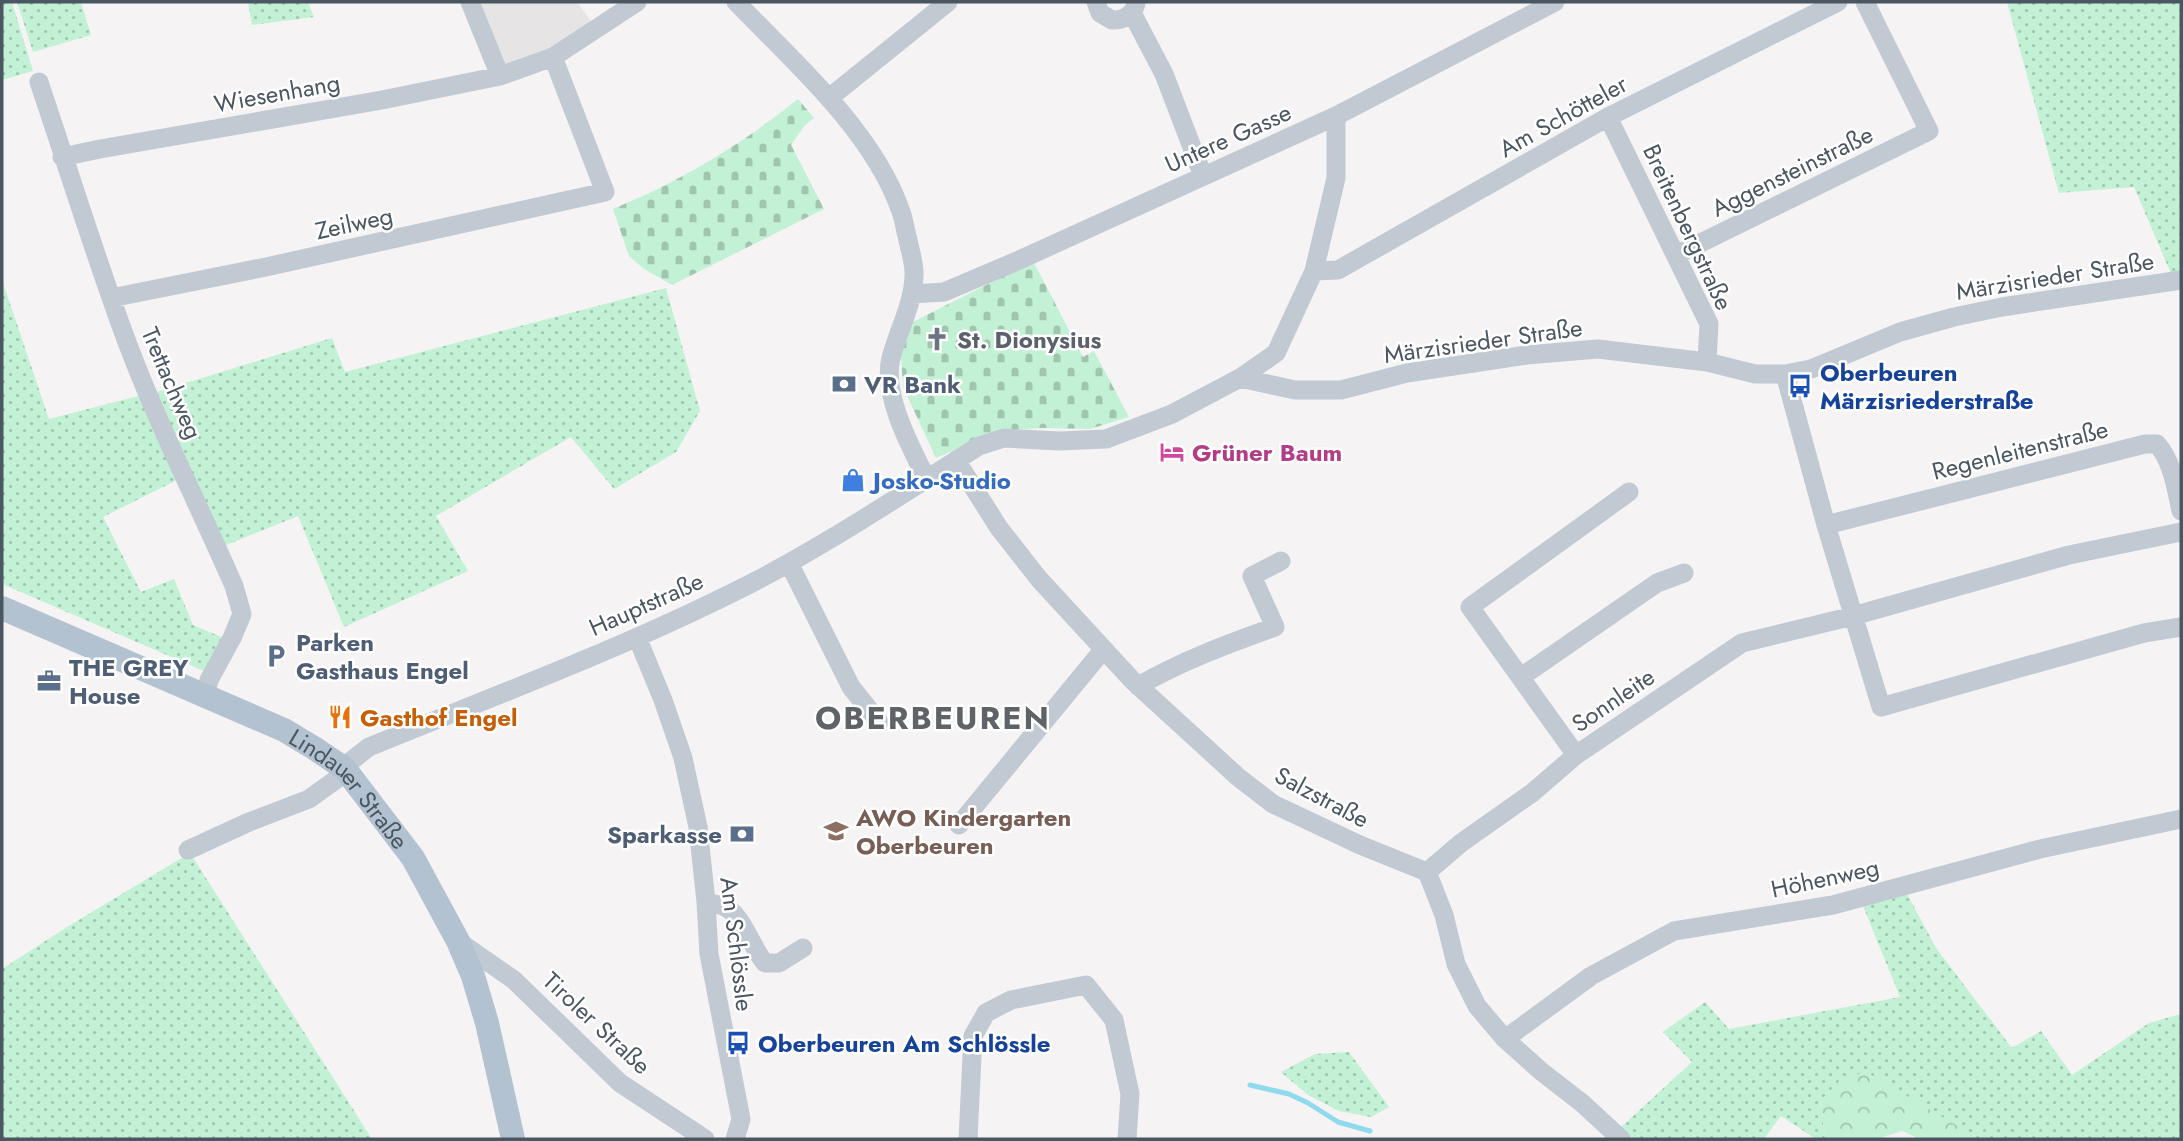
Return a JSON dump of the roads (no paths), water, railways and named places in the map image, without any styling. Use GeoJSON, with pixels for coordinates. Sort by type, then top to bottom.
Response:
{"type":"FeatureCollection","features":[{"type":"Feature","properties":{"kind":"main road","name":"Lindauer Straße"},"geometry":{"type":"LineString","coordinates":[[2,608],[284,730],[345,769],[413,858],[458,941],[473,976],[487,1023],[513,1139]]}},
{"type":"Feature","properties":{"kind":"street"},"geometry":{"type":"LineString","coordinates":[[470,2],[500,76]]}},
{"type":"Feature","properties":{"kind":"street","name":"Wiesenhang"},"geometry":{"type":"LineString","coordinates":[[62,157],[382,100],[500,76],[553,57],[637,2]]}},
{"type":"Feature","properties":{"kind":"street"},"geometry":{"type":"LineString","coordinates":[[736,2],[851,124],[882,171],[900,209],[915,274],[912,294],[890,361],[891,394],[926,478]]}},
{"type":"Feature","properties":{"kind":"street"},"geometry":{"type":"LineString","coordinates":[[829,98],[948,2]]}},
{"type":"Feature","properties":{"kind":"street"},"geometry":{"type":"LineString","coordinates":[[1096,2],[1100,13],[1112,20],[1119,20],[1134,8],[1164,74],[1203,176]]}},
{"type":"Feature","properties":{"kind":"street","name":"Untere Gasse"},"geometry":{"type":"LineString","coordinates":[[912,294],[944,292],[1017,261],[1336,116],[1555,2]]}},
{"type":"Feature","properties":{"kind":"street","name":"Am Schötteler"},"geometry":{"type":"LineString","coordinates":[[1314,271],[1338,270],[1608,117],[1838,2]]}},
{"type":"Feature","properties":{"kind":"street","name":"Aggensteinstraße"},"geometry":{"type":"LineString","coordinates":[[1676,255],[1929,131],[1865,2]]}},
{"type":"Feature","properties":{"kind":"street","name":"Zeilweg"},"geometry":{"type":"LineString","coordinates":[[111,298],[605,192],[553,57]]}},
{"type":"Feature","properties":{"kind":"street","name":"Trettachweg"},"geometry":{"type":"LineString","coordinates":[[38,82],[111,298],[151,403],[234,586],[242,614],[209,680],[205,696]]}},
{"type":"Feature","properties":{"kind":"street","name":"Hauptstraße"},"geometry":{"type":"LineString","coordinates":[[188,850],[248,822],[309,799],[341,776],[351,761],[369,747],[637,637],[741,589],[789,563],[979,446],[1004,438],[1057,441],[1106,439],[1172,414],[1240,378],[1276,353],[1314,271],[1336,178],[1336,116]]}},
{"type":"Feature","properties":{"kind":"street","name":"Breitenbergstraße"},"geometry":{"type":"LineString","coordinates":[[1608,117],[1709,324],[1707,362]]}},
{"type":"Feature","properties":{"kind":"street","name":"Märzisrieder Straße"},"geometry":{"type":"LineString","coordinates":[[1240,378],[1295,390],[1341,390],[1407,373],[1527,355],[1598,349],[1707,362],[1755,374],[1785,374],[1811,369],[1900,332],[1954,317],[2002,307],[2181,280]]}},
{"type":"Feature","properties":{"kind":"street"},"geometry":{"type":"LineString","coordinates":[[1785,374],[1826,525],[1881,707],[2144,633],[2181,627]]}},
{"type":"Feature","properties":{"kind":"street","name":"Regenleitenstraße"},"geometry":{"type":"LineString","coordinates":[[1826,525],[2145,444],[2157,444],[2165,453],[2181,511]]}},
{"type":"Feature","properties":{"kind":"street","name":"Salzstraße"},"geometry":{"type":"LineString","coordinates":[[956,460],[999,528],[1103,650],[1138,686],[1238,777],[1273,804],[1370,850],[1427,872]]}},
{"type":"Feature","properties":{"kind":"street"},"geometry":{"type":"LineString","coordinates":[[1576,755],[1470,607],[1629,492]]}},
{"type":"Feature","properties":{"kind":"street"},"geometry":{"type":"LineString","coordinates":[[1853,617],[2069,555],[2181,532]]}},
{"type":"Feature","properties":{"kind":"street"},"geometry":{"type":"LineString","coordinates":[[1138,686],[1170,668],[1275,626],[1252,576],[1281,561]]}},
{"type":"Feature","properties":{"kind":"street"},"geometry":{"type":"LineString","coordinates":[[789,563],[851,687],[879,723]]}},
{"type":"Feature","properties":{"kind":"street"},"geometry":{"type":"LineString","coordinates":[[1521,677],[1657,583],[1684,573]]}},
{"type":"Feature","properties":{"kind":"street","name":"Sonnleite"},"geometry":{"type":"LineString","coordinates":[[1427,872],[1461,843],[1532,793],[1576,755],[1742,643],[1853,617]]}},
{"type":"Feature","properties":{"kind":"street","name":"Am Schlössle"},"geometry":{"type":"LineString","coordinates":[[637,637],[683,758],[698,827],[709,954],[741,1119],[735,1139]]}},
{"type":"Feature","properties":{"kind":"street"},"geometry":{"type":"LineString","coordinates":[[959,825],[1103,650]]}},
{"type":"Feature","properties":{"kind":"street","name":"Höhenweg"},"geometry":{"type":"LineString","coordinates":[[1505,1039],[1591,976],[1674,931],[1833,905],[2040,849],[2181,818]]}},
{"type":"Feature","properties":{"kind":"street"},"geometry":{"type":"LineString","coordinates":[[1427,872],[1444,915],[1456,964],[1477,1006],[1505,1039],[1621,1139]]}},
{"type":"Feature","properties":{"kind":"street"},"geometry":{"type":"LineString","coordinates":[[706,902],[724,906],[737,916],[756,953],[765,963],[779,963],[803,948]]}},
{"type":"Feature","properties":{"kind":"street","name":"Tiroler Straße"},"geometry":{"type":"LineString","coordinates":[[458,941],[514,979],[621,1083],[705,1139]]}},
{"type":"Feature","properties":{"kind":"street"},"geometry":{"type":"LineString","coordinates":[[968,1139],[973,1036],[986,1013],[1011,1000],[1086,985],[1114,1020],[1130,1094],[1127,1139]]}},
{"type":"Feature","properties":{"kind":"waterway"},"geometry":{"type":"LineString","coordinates":[[1250,1085],[1289,1094],[1338,1122],[1370,1131]]}},
{"type":"Feature","properties":{"kind":"place","name":"St. Dionysius"},"geometry":{"type":"Point","coordinates":[937,339]}},
{"type":"Feature","properties":{"kind":"place","name":"VR Bank"},"geometry":{"type":"Point","coordinates":[844,384]}},
{"type":"Feature","properties":{"kind":"place","name":"Oberbeuren Märzisriederstraße"},"geometry":{"type":"Point","coordinates":[1800,386]}},
{"type":"Feature","properties":{"kind":"place","name":"Grüner Baum"},"geometry":{"type":"Point","coordinates":[1172,452]}},
{"type":"Feature","properties":{"kind":"place","name":"Josko-Studio"},"geometry":{"type":"Point","coordinates":[853,480]}},
{"type":"Feature","properties":{"kind":"place","name":"Parken Gasthaus Engel"},"geometry":{"type":"Point","coordinates":[276,656]}},
{"type":"Feature","properties":{"kind":"place","name":"THE GREY House"},"geometry":{"type":"Point","coordinates":[49,681]}},
{"type":"Feature","properties":{"kind":"place","name":"Gasthof Engel"},"geometry":{"type":"Point","coordinates":[340,717]}},
{"type":"Feature","properties":{"kind":"place","name":"AWO Kindergarten Oberbeuren"},"geometry":{"type":"Point","coordinates":[836,831]}},
{"type":"Feature","properties":{"kind":"place","name":"Sparkasse"},"geometry":{"type":"Point","coordinates":[742,834]}},
{"type":"Feature","properties":{"kind":"place","name":"Oberbeuren Am Schlössle"},"geometry":{"type":"Point","coordinates":[738,1043]}},
{"type":"Feature","properties":{"kind":"district","name":"OBERBEUREN"},"geometry":{"type":"Point","coordinates":[933,718]}}]}
